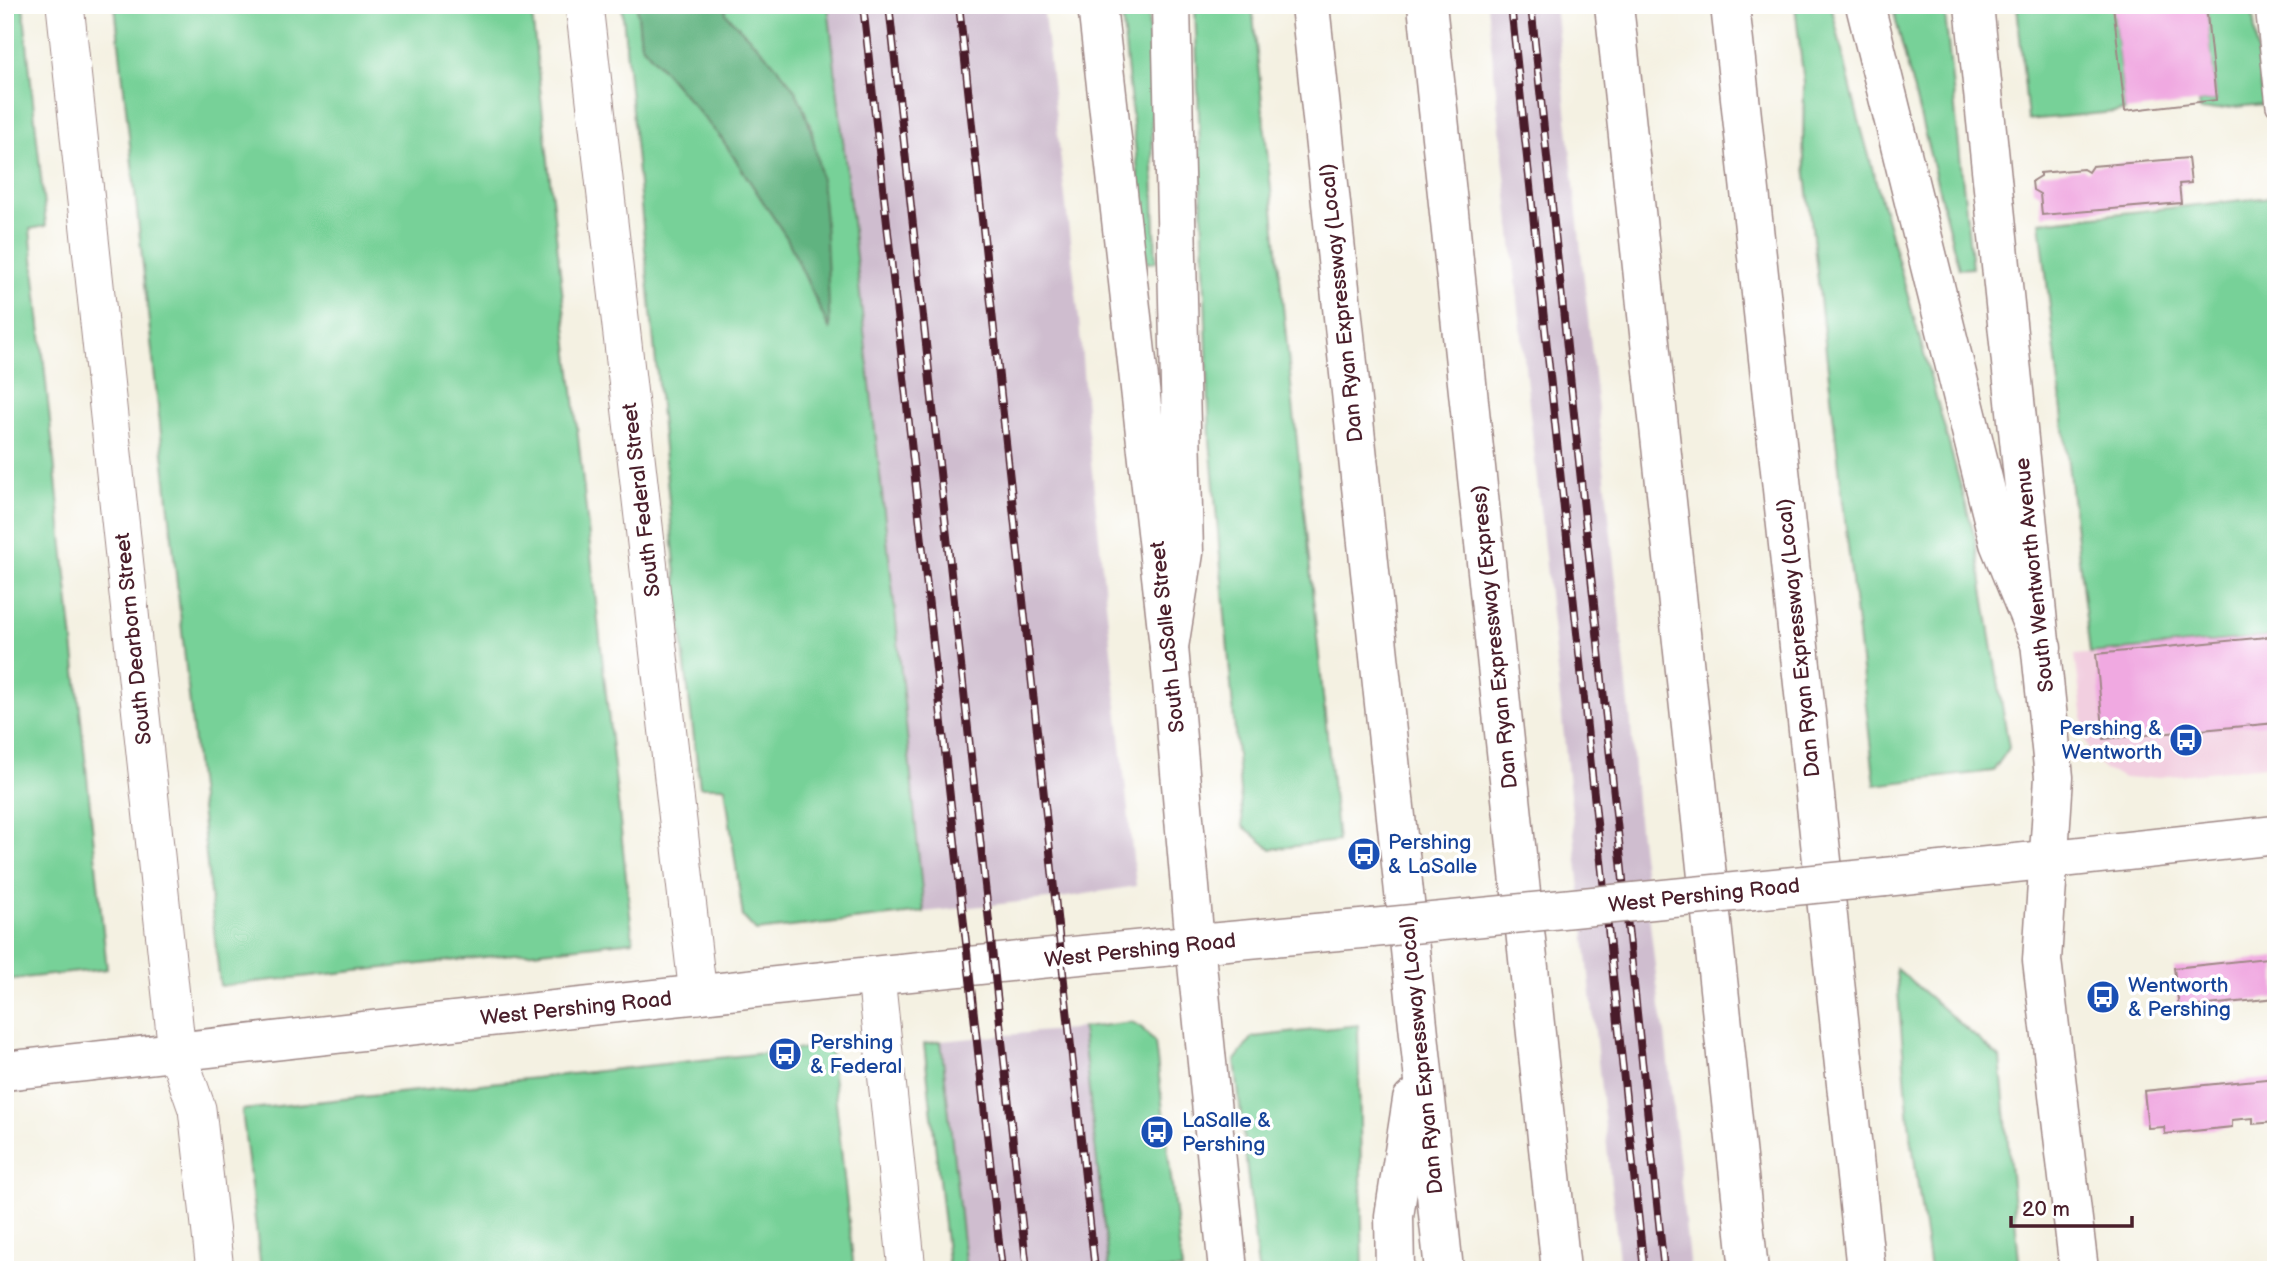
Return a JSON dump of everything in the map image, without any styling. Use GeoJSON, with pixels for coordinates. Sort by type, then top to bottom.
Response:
{"type":"FeatureCollection","features":[{"type":"Feature","properties":{"kind":"main road","name":"South LaSalle Street"},"geometry":{"type":"LineString","coordinates":[[1097,5],[1169,647],[1195,944],[1228,1270]]}},
{"type":"Feature","properties":{"kind":"main road"},"geometry":{"type":"LineString","coordinates":[[1169,647],[1184,553],[1171,5]]}},
{"type":"Feature","properties":{"kind":"main road","name":"Dan Ryan Expressway (Local)"},"geometry":{"type":"LineString","coordinates":[[1310,5],[1444,1270]]}},
{"type":"Feature","properties":{"kind":"main road","name":"Dan Ryan Expressway (Express)"},"geometry":{"type":"LineString","coordinates":[[1427,5],[1561,1270]]}},
{"type":"Feature","properties":{"kind":"main road"},"geometry":{"type":"LineString","coordinates":[[1615,5],[1749,1270]]}},
{"type":"Feature","properties":{"kind":"main road","name":"Dan Ryan Expressway (Local)"},"geometry":{"type":"LineString","coordinates":[[1730,5],[1866,1270]]}},
{"type":"Feature","properties":{"kind":"main road"},"geometry":{"type":"LineString","coordinates":[[1865,5],[1999,543],[2042,648]]}},
{"type":"Feature","properties":{"kind":"main road","name":"South Wentworth Avenue"},"geometry":{"type":"LineString","coordinates":[[1974,5],[2054,777],[2042,960],[2079,1270]]}},
{"type":"Feature","properties":{"kind":"main road","name":"West Pershing Road"},"geometry":{"type":"LineString","coordinates":[[5,1071],[698,995],[1885,877],[2276,835]]}},
{"type":"Feature","properties":{"kind":"main road"},"geometry":{"type":"LineString","coordinates":[[1395,1270],[1394,1216],[1420,1046]]}},
{"type":"Feature","properties":{"kind":"street","name":"South Dearborn Street"},"geometry":{"type":"LineString","coordinates":[[65,5],[177,1052],[197,1109],[215,1270]]}},
{"type":"Feature","properties":{"kind":"street","name":"South Federal Street"},"geometry":{"type":"LineString","coordinates":[[584,5],[698,995]]}},
{"type":"Feature","properties":{"kind":"street"},"geometry":{"type":"LineString","coordinates":[[876,977],[907,1270]]}},
{"type":"Feature","properties":{"kind":"lane"},"geometry":{"type":"LineString","coordinates":[[2265,5],[2276,106]]}},
{"type":"Feature","properties":{"kind":"shaded area"},"geometry":{"type":"Polygon","coordinates":[[[637,5],[1043,5],[1079,319],[1087,424],[1136,886],[1067,897],[924,912],[915,819],[641,44],[637,5]]]}},
{"type":"Feature","properties":{"kind":"shaded area"},"geometry":{"type":"Polygon","coordinates":[[[1487,5],[1555,5],[1631,724],[1636,802],[1665,1034],[1690,1270],[1620,1270],[1487,5]]]}},
{"type":"Feature","properties":{"kind":"shaded area"},"geometry":{"type":"Polygon","coordinates":[[[2276,636],[2276,765],[2138,779],[2124,778],[2105,770],[2094,760],[2086,743],[2075,655],[2276,636]]]}},
{"type":"Feature","properties":{"kind":"shaded area"},"geometry":{"type":"Polygon","coordinates":[[[1082,1028],[1109,1270],[966,1270],[941,1041],[1082,1028]]]}},
{"type":"Feature","properties":{"kind":"green space"},"geometry":{"type":"Polygon","coordinates":[[[5,5],[23,5],[46,226],[30,229],[107,969],[5,980],[5,5]]]}},
{"type":"Feature","properties":{"kind":"green space"},"geometry":{"type":"Polygon","coordinates":[[[115,5],[531,5],[633,941],[220,986],[115,5]]]}},
{"type":"Feature","properties":{"kind":"green space"},"geometry":{"type":"Polygon","coordinates":[[[622,5],[637,5],[641,44],[722,139],[787,238],[829,328],[823,206],[811,125],[767,58],[726,14],[725,5],[828,5],[896,620],[924,912],[756,931],[743,917],[725,787],[700,787],[683,649],[622,5]]]}},
{"type":"Feature","properties":{"kind":"green space"},"geometry":{"type":"Polygon","coordinates":[[[637,5],[725,5],[726,14],[774,64],[797,94],[815,147],[820,177],[830,330],[787,238],[722,139],[641,44],[637,5]]]}},
{"type":"Feature","properties":{"kind":"green space"},"geometry":{"type":"Polygon","coordinates":[[[1121,5],[1148,5],[1156,262],[1147,263],[1121,5]]]}},
{"type":"Feature","properties":{"kind":"green space"},"geometry":{"type":"Polygon","coordinates":[[[1195,5],[1252,5],[1338,841],[1271,849],[1243,826],[1210,439],[1195,5]]]}},
{"type":"Feature","properties":{"kind":"green space"},"geometry":{"type":"Polygon","coordinates":[[[1795,5],[1831,5],[1857,113],[1974,534],[2009,748],[1993,771],[1875,785],[1803,148],[1804,84],[1795,5]]]}},
{"type":"Feature","properties":{"kind":"green space"},"geometry":{"type":"Polygon","coordinates":[[[1892,5],[1944,5],[1972,268],[1959,269],[1892,5]]]}},
{"type":"Feature","properties":{"kind":"green space"},"geometry":{"type":"Polygon","coordinates":[[[2017,5],[2113,5],[2125,111],[2028,120],[2017,5]]]}},
{"type":"Feature","properties":{"kind":"green space"},"geometry":{"type":"Polygon","coordinates":[[[2206,5],[2252,5],[2263,104],[2200,111],[2199,102],[2216,100],[2206,5]]]}},
{"type":"Feature","properties":{"kind":"green space"},"geometry":{"type":"Polygon","coordinates":[[[2270,197],[2276,252],[2276,636],[2090,653],[2040,222],[2270,197]]]}},
{"type":"Feature","properties":{"kind":"green space"},"geometry":{"type":"Polygon","coordinates":[[[1896,968],[2000,1058],[2020,1270],[1930,1270],[1909,1122],[1896,968]]]}},
{"type":"Feature","properties":{"kind":"green space"},"geometry":{"type":"Polygon","coordinates":[[[1132,1022],[1142,1028],[1155,1043],[1182,1270],[1109,1270],[1082,1028],[1132,1022]]]}},
{"type":"Feature","properties":{"kind":"green space"},"geometry":{"type":"Polygon","coordinates":[[[1358,1025],[1363,1270],[1258,1270],[1235,1060],[1253,1037],[1358,1025]]]}},
{"type":"Feature","properties":{"kind":"green space"},"geometry":{"type":"Polygon","coordinates":[[[941,1041],[966,1270],[949,1270],[924,1044],[941,1041]]]}},
{"type":"Feature","properties":{"kind":"green space"},"geometry":{"type":"Polygon","coordinates":[[[830,1046],[854,1270],[261,1270],[242,1110],[830,1046]]]}},
{"type":"Feature","properties":{"kind":"building"},"geometry":{"type":"Polygon","coordinates":[[[2113,5],[2206,5],[2216,100],[2125,111],[2113,5]]]}},
{"type":"Feature","properties":{"kind":"building"},"geometry":{"type":"Polygon","coordinates":[[[2188,158],[2191,183],[2179,184],[2181,203],[2042,215],[2040,194],[2033,190],[2032,181],[2040,176],[2040,173],[2083,169],[2088,172],[2092,166],[2188,158]]]}},
{"type":"Feature","properties":{"kind":"building"},"geometry":{"type":"Polygon","coordinates":[[[2276,636],[2276,723],[2104,739],[2096,654],[2276,636]]]}},
{"type":"Feature","properties":{"kind":"building"},"geometry":{"type":"Polygon","coordinates":[[[2276,957],[2276,998],[2179,1008],[2174,968],[2276,957]]]}},
{"type":"Feature","properties":{"kind":"building"},"geometry":{"type":"Polygon","coordinates":[[[2276,1078],[2276,1122],[2253,1124],[2253,1118],[2232,1120],[2232,1127],[2165,1134],[2164,1127],[2148,1128],[2144,1091],[2276,1078]]]}},
{"type":"Feature","properties":{"kind":"railway"},"geometry":{"type":"LineString","coordinates":[[863,5],[1002,1270]]}},
{"type":"Feature","properties":{"kind":"railway"},"geometry":{"type":"LineString","coordinates":[[889,5],[1027,1270]]}},
{"type":"Feature","properties":{"kind":"railway"},"geometry":{"type":"LineString","coordinates":[[959,5],[1095,1270]]}},
{"type":"Feature","properties":{"kind":"railway"},"geometry":{"type":"LineString","coordinates":[[1511,5],[1644,1270]]}},
{"type":"Feature","properties":{"kind":"railway"},"geometry":{"type":"LineString","coordinates":[[1531,5],[1664,1270]]}},
{"type":"Feature","properties":{"kind":"place","name":"Pershing & Wentworth"},"geometry":{"type":"Point","coordinates":[2186,740]}},
{"type":"Feature","properties":{"kind":"place","name":"Pershing & LaSalle"},"geometry":{"type":"Point","coordinates":[1364,854]}},
{"type":"Feature","properties":{"kind":"place","name":"Wentworth & Pershing"},"geometry":{"type":"Point","coordinates":[2103,997]}},
{"type":"Feature","properties":{"kind":"place","name":"Pershing & Federal"},"geometry":{"type":"Point","coordinates":[785,1054]}},
{"type":"Feature","properties":{"kind":"place","name":"LaSalle & Pershing"},"geometry":{"type":"Point","coordinates":[1157,1132]}}]}
